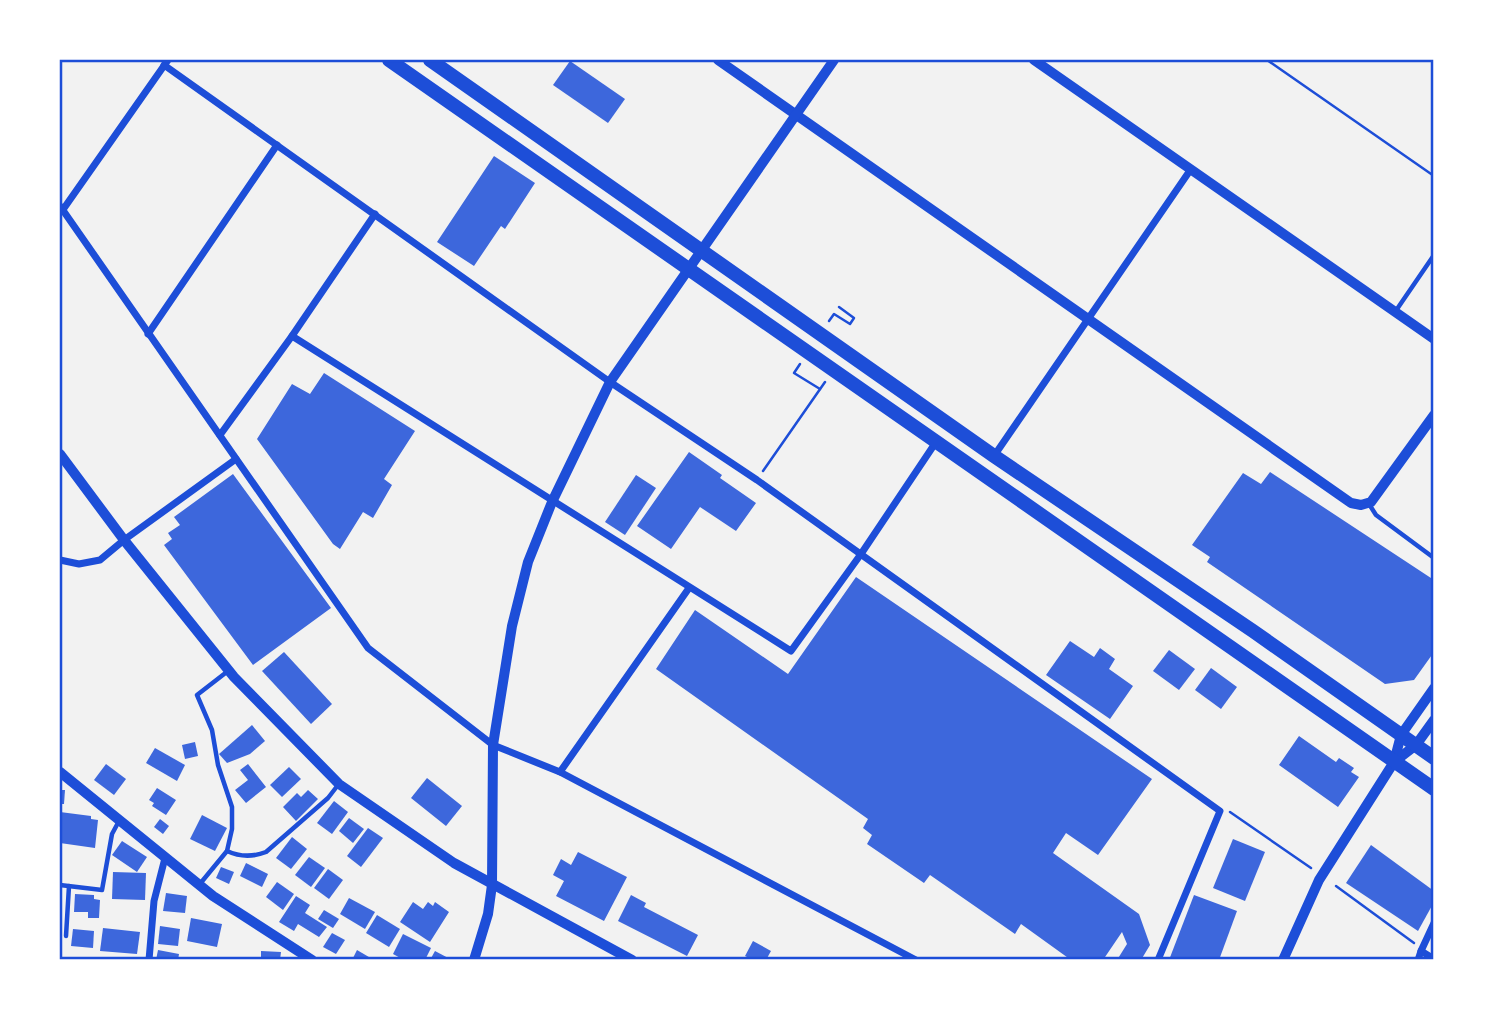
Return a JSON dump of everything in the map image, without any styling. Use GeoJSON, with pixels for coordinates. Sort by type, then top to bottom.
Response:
{"type":"FeatureCollection","features":[{"type":"Feature","properties":{"kind":"main road"},"geometry":{"type":"LineString","coordinates":[[389,60],[1433,789]]}},
{"type":"Feature","properties":{"kind":"main road"},"geometry":{"type":"LineString","coordinates":[[430,60],[994,456],[1253,631],[1433,758]]}},
{"type":"Feature","properties":{"kind":"street"},"geometry":{"type":"LineString","coordinates":[[718,60],[1351,503],[1361,505],[1374,498],[1433,415]]}},
{"type":"Feature","properties":{"kind":"street"},"geometry":{"type":"LineString","coordinates":[[474,960],[488,914],[492,886],[493,745],[512,626],[528,562],[552,502],[610,382],[834,60]]}},
{"type":"Feature","properties":{"kind":"street"},"geometry":{"type":"LineString","coordinates":[[1034,60],[1433,339]]}},
{"type":"Feature","properties":{"kind":"street"},"geometry":{"type":"LineString","coordinates":[[916,960],[905,957],[560,772],[493,745],[368,648],[61,209],[166,62],[276,145],[610,382],[757,480],[1220,811],[1158,960]]}},
{"type":"Feature","properties":{"kind":"street"},"geometry":{"type":"LineString","coordinates":[[148,334],[276,145]]}},
{"type":"Feature","properties":{"kind":"street"},"geometry":{"type":"LineString","coordinates":[[994,456],[1191,169]]}},
{"type":"Feature","properties":{"kind":"street"},"geometry":{"type":"LineString","coordinates":[[220,435],[292,336],[375,214]]}},
{"type":"Feature","properties":{"kind":"street"},"geometry":{"type":"LineString","coordinates":[[292,336],[791,651],[937,442]]}},
{"type":"Feature","properties":{"kind":"street"},"geometry":{"type":"LineString","coordinates":[[60,454],[124,540],[228,670],[339,784],[492,886],[632,960]]}},
{"type":"Feature","properties":{"kind":"street"},"geometry":{"type":"LineString","coordinates":[[60,560],[79,564],[100,560],[236,459]]}},
{"type":"Feature","properties":{"kind":"street"},"geometry":{"type":"LineString","coordinates":[[560,772],[690,587]]}},
{"type":"Feature","properties":{"kind":"street"},"geometry":{"type":"LineString","coordinates":[[1283,960],[1320,880],[1394,762],[1401,735],[1433,688]]}},
{"type":"Feature","properties":{"kind":"street"},"geometry":{"type":"LineString","coordinates":[[1394,762],[1416,745],[1433,720]]}},
{"type":"Feature","properties":{"kind":"street"},"geometry":{"type":"LineString","coordinates":[[60,772],[199,885],[312,960]]}},
{"type":"Feature","properties":{"kind":"street"},"geometry":{"type":"LineString","coordinates":[[149,960],[154,901],[165,858]]}},
{"type":"Feature","properties":{"kind":"street"},"geometry":{"type":"LineString","coordinates":[[1418,960],[1433,923]]}},
{"type":"Feature","properties":{"kind":"street"},"geometry":{"type":"LineString","coordinates":[[1421,950],[1433,959]]}},
{"type":"Feature","properties":{"kind":"lane"},"geometry":{"type":"LineString","coordinates":[[1395,312],[1433,255]]}},
{"type":"Feature","properties":{"kind":"lane"},"geometry":{"type":"LineString","coordinates":[[1368,503],[1376,515],[1433,558]]}},
{"type":"Feature","properties":{"kind":"lane"},"geometry":{"type":"LineString","coordinates":[[199,885],[227,850],[232,830],[232,807],[218,765],[212,730],[197,695],[228,670]]}},
{"type":"Feature","properties":{"kind":"lane"},"geometry":{"type":"LineString","coordinates":[[227,850],[233,854],[254,856],[266,852],[328,798],[339,784]]}},
{"type":"Feature","properties":{"kind":"lane"},"geometry":{"type":"LineString","coordinates":[[60,885],[102,890],[112,834],[120,820]]}},
{"type":"Feature","properties":{"kind":"lane"},"geometry":{"type":"LineString","coordinates":[[66,936],[69,886]]}},
{"type":"Feature","properties":{"kind":"path"},"geometry":{"type":"LineString","coordinates":[[1267,60],[1433,176]]}},
{"type":"Feature","properties":{"kind":"path"},"geometry":{"type":"LineString","coordinates":[[834,314],[850,324],[854,318],[839,307]]}},
{"type":"Feature","properties":{"kind":"path"},"geometry":{"type":"LineString","coordinates":[[794,373],[820,389]]}},
{"type":"Feature","properties":{"kind":"path"},"geometry":{"type":"LineString","coordinates":[[757,480],[825,381]]}},
{"type":"Feature","properties":{"kind":"path"},"geometry":{"type":"LineString","coordinates":[[1220,811],[1232,813],[1311,869]]}},
{"type":"Feature","properties":{"kind":"path"},"geometry":{"type":"LineString","coordinates":[[1336,886],[1421,950]]}},
{"type":"Feature","properties":{"kind":"building"},"geometry":{"type":"Polygon","coordinates":[[[570,61],[625,99],[608,123],[553,85],[570,61]]]}},
{"type":"Feature","properties":{"kind":"building"},"geometry":{"type":"Polygon","coordinates":[[[494,156],[535,183],[505,229],[501,226],[474,266],[437,242],[494,156]]]}},
{"type":"Feature","properties":{"kind":"building"},"geometry":{"type":"Polygon","coordinates":[[[324,373],[415,431],[384,479],[392,485],[373,518],[363,512],[340,549],[333,544],[257,439],[292,384],[310,394],[324,373]]]}},
{"type":"Feature","properties":{"kind":"building"},"geometry":{"type":"Polygon","coordinates":[[[689,452],[756,503],[736,531],[700,507],[671,549],[637,526],[689,452]]]}},
{"type":"Feature","properties":{"kind":"building"},"geometry":{"type":"Polygon","coordinates":[[[1270,472],[1434,580],[1434,652],[1414,680],[1385,684],[1207,562],[1210,557],[1192,545],[1243,473],[1261,484],[1270,472]]]}},
{"type":"Feature","properties":{"kind":"building"},"geometry":{"type":"Polygon","coordinates":[[[233,474],[331,608],[253,665],[164,545],[172,539],[168,533],[180,525],[174,517],[233,474]]]}},
{"type":"Feature","properties":{"kind":"building"},"geometry":{"type":"Polygon","coordinates":[[[636,475],[656,488],[625,535],[605,522],[636,475]]]}},
{"type":"Feature","properties":{"kind":"building"},"geometry":{"type":"Polygon","coordinates":[[[856,577],[1152,779],[1098,855],[1066,833],[1053,853],[1139,914],[1150,945],[1141,960],[1117,960],[1127,944],[1122,932],[1103,960],[1071,960],[1021,924],[1015,934],[930,875],[924,883],[867,844],[872,835],[863,828],[868,819],[656,669],[695,610],[788,674],[856,577]]]}},
{"type":"Feature","properties":{"kind":"building"},"geometry":{"type":"Polygon","coordinates":[[[1070,641],[1094,657],[1100,648],[1115,659],[1109,669],[1133,686],[1110,719],[1046,675],[1070,641]]]}},
{"type":"Feature","properties":{"kind":"building"},"geometry":{"type":"Polygon","coordinates":[[[1169,650],[1195,669],[1179,690],[1153,671],[1169,650]]]}},
{"type":"Feature","properties":{"kind":"building"},"geometry":{"type":"Polygon","coordinates":[[[284,652],[332,704],[311,724],[262,671],[284,652]]]}},
{"type":"Feature","properties":{"kind":"building"},"geometry":{"type":"Polygon","coordinates":[[[1211,668],[1237,687],[1221,709],[1195,690],[1211,668]]]}},
{"type":"Feature","properties":{"kind":"building"},"geometry":{"type":"Polygon","coordinates":[[[252,725],[265,741],[250,754],[227,763],[219,754],[252,725]]]}},
{"type":"Feature","properties":{"kind":"building"},"geometry":{"type":"Polygon","coordinates":[[[1299,736],[1336,762],[1339,758],[1354,768],[1351,772],[1359,777],[1338,807],[1279,765],[1299,736]]]}},
{"type":"Feature","properties":{"kind":"building"},"geometry":{"type":"Polygon","coordinates":[[[195,742],[198,756],[185,759],[182,745],[195,742]]]}},
{"type":"Feature","properties":{"kind":"building"},"geometry":{"type":"Polygon","coordinates":[[[155,748],[185,765],[177,781],[146,763],[155,748]]]}},
{"type":"Feature","properties":{"kind":"building"},"geometry":{"type":"Polygon","coordinates":[[[106,764],[126,779],[114,795],[94,780],[106,764]]]}},
{"type":"Feature","properties":{"kind":"building"},"geometry":{"type":"Polygon","coordinates":[[[248,764],[266,787],[246,803],[235,790],[248,780],[240,770],[248,764]]]}},
{"type":"Feature","properties":{"kind":"building"},"geometry":{"type":"Polygon","coordinates":[[[289,767],[301,779],[282,797],[270,785],[289,767]]]}},
{"type":"Feature","properties":{"kind":"building"},"geometry":{"type":"Polygon","coordinates":[[[427,778],[462,806],[446,826],[411,798],[427,778]]]}},
{"type":"Feature","properties":{"kind":"building"},"geometry":{"type":"Polygon","coordinates":[[[157,788],[176,800],[166,815],[152,806],[154,803],[149,800],[157,788]]]}},
{"type":"Feature","properties":{"kind":"building"},"geometry":{"type":"Polygon","coordinates":[[[60,790],[65,790],[64,804],[60,804],[60,790]]]}},
{"type":"Feature","properties":{"kind":"building"},"geometry":{"type":"Polygon","coordinates":[[[308,790],[318,799],[296,821],[283,807],[297,793],[301,797],[308,790]]]}},
{"type":"Feature","properties":{"kind":"building"},"geometry":{"type":"Polygon","coordinates":[[[334,801],[348,812],[332,834],[317,823],[334,801]]]}},
{"type":"Feature","properties":{"kind":"building"},"geometry":{"type":"Polygon","coordinates":[[[60,812],[91,816],[91,819],[98,820],[95,848],[60,843],[60,812]]]}},
{"type":"Feature","properties":{"kind":"building"},"geometry":{"type":"Polygon","coordinates":[[[202,815],[227,828],[215,851],[190,839],[202,815]]]}},
{"type":"Feature","properties":{"kind":"building"},"geometry":{"type":"Polygon","coordinates":[[[349,818],[364,829],[353,843],[339,831],[349,818]]]}},
{"type":"Feature","properties":{"kind":"building"},"geometry":{"type":"Polygon","coordinates":[[[160,819],[169,826],[163,834],[154,827],[160,819]]]}},
{"type":"Feature","properties":{"kind":"building"},"geometry":{"type":"Polygon","coordinates":[[[368,828],[383,838],[361,867],[347,856],[368,828]]]}},
{"type":"Feature","properties":{"kind":"building"},"geometry":{"type":"Polygon","coordinates":[[[292,837],[307,849],[291,869],[276,858],[292,837]]]}},
{"type":"Feature","properties":{"kind":"building"},"geometry":{"type":"Polygon","coordinates":[[[1233,839],[1265,852],[1245,901],[1213,888],[1233,839]]]}},
{"type":"Feature","properties":{"kind":"building"},"geometry":{"type":"Polygon","coordinates":[[[122,841],[147,857],[137,872],[112,855],[122,841]]]}},
{"type":"Feature","properties":{"kind":"building"},"geometry":{"type":"Polygon","coordinates":[[[1371,845],[1434,891],[1434,902],[1418,931],[1346,883],[1371,845]]]}},
{"type":"Feature","properties":{"kind":"building"},"geometry":{"type":"Polygon","coordinates":[[[578,852],[627,877],[604,921],[556,896],[564,881],[553,875],[561,859],[571,865],[578,852]]]}},
{"type":"Feature","properties":{"kind":"building"},"geometry":{"type":"Polygon","coordinates":[[[309,857],[325,868],[311,887],[295,875],[309,857]]]}},
{"type":"Feature","properties":{"kind":"building"},"geometry":{"type":"Polygon","coordinates":[[[246,863],[268,874],[262,887],[240,876],[246,863]]]}},
{"type":"Feature","properties":{"kind":"building"},"geometry":{"type":"Polygon","coordinates":[[[221,867],[234,872],[229,884],[216,878],[221,867]]]}},
{"type":"Feature","properties":{"kind":"building"},"geometry":{"type":"Polygon","coordinates":[[[328,869],[343,880],[329,899],[314,888],[328,869]]]}},
{"type":"Feature","properties":{"kind":"building"},"geometry":{"type":"Polygon","coordinates":[[[113,872],[146,873],[145,900],[112,899],[113,872]]]}},
{"type":"Feature","properties":{"kind":"building"},"geometry":{"type":"Polygon","coordinates":[[[277,882],[294,894],[283,910],[266,897],[277,882]]]}},
{"type":"Feature","properties":{"kind":"building"},"geometry":{"type":"Polygon","coordinates":[[[166,893],[187,896],[185,913],[163,911],[166,893]]]}},
{"type":"Feature","properties":{"kind":"building"},"geometry":{"type":"Polygon","coordinates":[[[75,894],[94,895],[94,899],[100,900],[99,918],[88,918],[88,912],[74,912],[75,894]]]}},
{"type":"Feature","properties":{"kind":"building"},"geometry":{"type":"Polygon","coordinates":[[[631,895],[646,903],[644,907],[698,935],[687,956],[618,921],[631,895]]]}},
{"type":"Feature","properties":{"kind":"building"},"geometry":{"type":"Polygon","coordinates":[[[1194,895],[1237,911],[1219,960],[1169,960],[1194,895]]]}},
{"type":"Feature","properties":{"kind":"building"},"geometry":{"type":"Polygon","coordinates":[[[296,896],[310,905],[305,913],[327,927],[319,937],[298,924],[294,931],[279,922],[296,896]]]}},
{"type":"Feature","properties":{"kind":"building"},"geometry":{"type":"Polygon","coordinates":[[[349,898],[375,912],[365,929],[340,914],[349,898]]]}},
{"type":"Feature","properties":{"kind":"building"},"geometry":{"type":"Polygon","coordinates":[[[413,902],[423,909],[428,902],[433,906],[435,902],[449,912],[430,942],[400,922],[413,902]]]}},
{"type":"Feature","properties":{"kind":"building"},"geometry":{"type":"Polygon","coordinates":[[[324,910],[339,919],[333,928],[318,919],[324,910]]]}},
{"type":"Feature","properties":{"kind":"building"},"geometry":{"type":"Polygon","coordinates":[[[377,915],[400,929],[389,947],[366,933],[377,915]]]}},
{"type":"Feature","properties":{"kind":"building"},"geometry":{"type":"Polygon","coordinates":[[[191,918],[222,924],[217,947],[187,941],[191,918]]]}},
{"type":"Feature","properties":{"kind":"building"},"geometry":{"type":"Polygon","coordinates":[[[160,926],[180,929],[178,946],[158,944],[160,926]]]}},
{"type":"Feature","properties":{"kind":"building"},"geometry":{"type":"Polygon","coordinates":[[[103,928],[140,932],[137,954],[100,951],[103,928]]]}},
{"type":"Feature","properties":{"kind":"building"},"geometry":{"type":"Polygon","coordinates":[[[73,929],[94,931],[93,948],[71,946],[73,929]]]}},
{"type":"Feature","properties":{"kind":"building"},"geometry":{"type":"Polygon","coordinates":[[[332,933],[345,940],[336,954],[323,947],[332,933]]]}},
{"type":"Feature","properties":{"kind":"building"},"geometry":{"type":"Polygon","coordinates":[[[403,934],[431,948],[425,960],[404,960],[393,954],[403,934]]]}},
{"type":"Feature","properties":{"kind":"building"},"geometry":{"type":"Polygon","coordinates":[[[753,941],[771,951],[766,960],[753,960],[745,956],[753,941]]]}},
{"type":"Feature","properties":{"kind":"building"},"geometry":{"type":"Polygon","coordinates":[[[158,950],[179,954],[178,960],[156,960],[158,950]]]}},
{"type":"Feature","properties":{"kind":"building"},"geometry":{"type":"Polygon","coordinates":[[[357,950],[374,960],[352,960],[357,950]]]}},
{"type":"Feature","properties":{"kind":"building"},"geometry":{"type":"Polygon","coordinates":[[[261,951],[281,952],[280,960],[261,960],[261,951]]]}},
{"type":"Feature","properties":{"kind":"building"},"geometry":{"type":"Polygon","coordinates":[[[435,951],[452,960],[430,960],[435,951]]]}}]}
